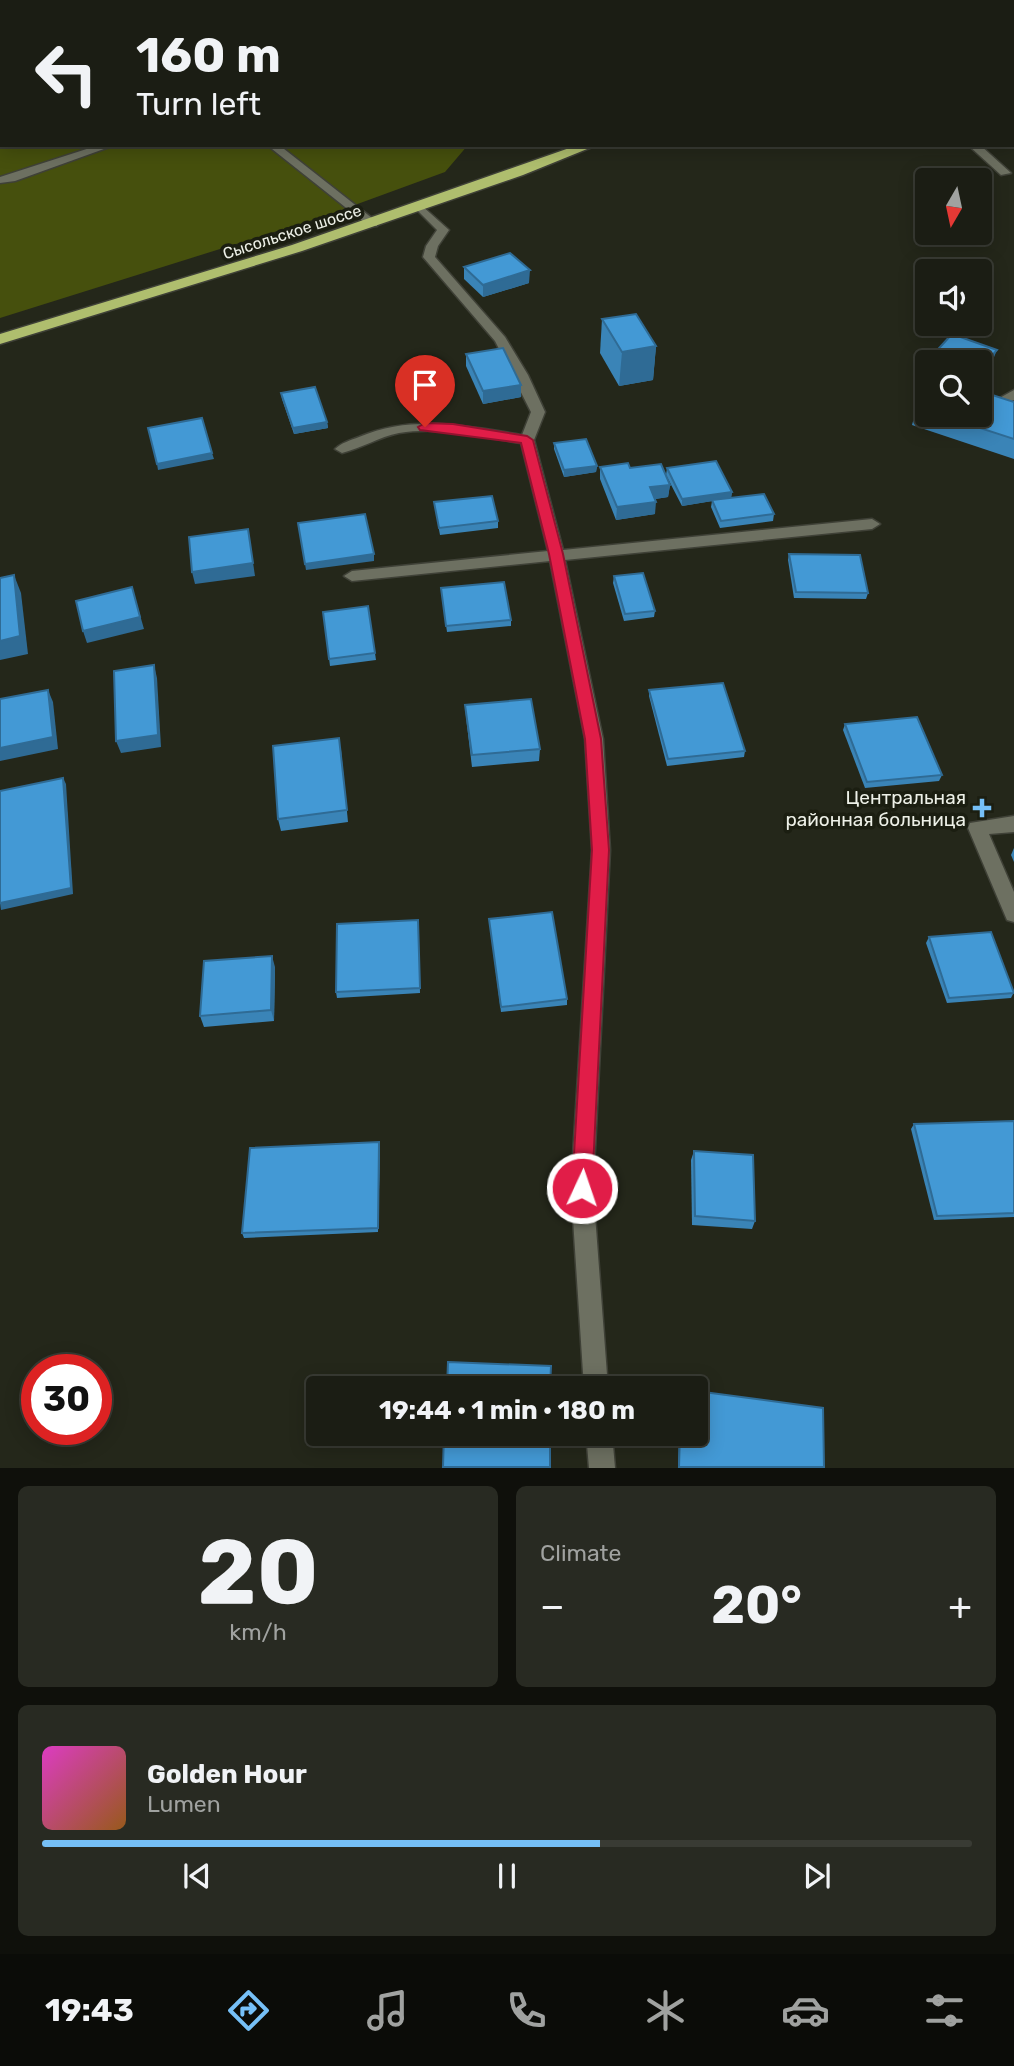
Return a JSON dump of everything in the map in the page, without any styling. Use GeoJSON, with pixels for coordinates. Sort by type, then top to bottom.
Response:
{"type":"FeatureCollection","features":[{"type":"Feature","properties":{"kind":"highway","name":"Сысольское шоссе"},"geometry":{"type":"LineString","coordinates":[[0,339],[182,286],[373,224],[586,147]]}},
{"type":"Feature","properties":{"kind":"street"},"geometry":{"type":"LineString","coordinates":[[0,180],[12,179],[104,147]]}},
{"type":"Feature","properties":{"kind":"street"},"geometry":{"type":"LineString","coordinates":[[275,147],[373,224]]}},
{"type":"Feature","properties":{"kind":"street"},"geometry":{"type":"LineString","coordinates":[[975,147],[1005,173]]}},
{"type":"Feature","properties":{"kind":"street"},"geometry":{"type":"LineString","coordinates":[[421,208],[443,230],[432,246],[429,257],[442,276],[486,321],[523,376],[538,412],[527,440],[556,554],[593,739],[601,850],[582,1188],[595,1376]]}},
{"type":"Feature","properties":{"kind":"street"},"geometry":{"type":"LineString","coordinates":[[342,449],[383,432],[404,428],[453,428],[527,440]]}},
{"type":"Feature","properties":{"kind":"street"},"geometry":{"type":"LineString","coordinates":[[352,576],[872,524]]}},
{"type":"Feature","properties":{"kind":"street"},"geometry":{"type":"LineString","coordinates":[[1014,824],[977,828],[1014,914]]}},
{"type":"Feature","properties":{"kind":"street"},"geometry":{"type":"LineString","coordinates":[[600,1446],[602,1468]]}},
{"type":"Feature","properties":{"kind":"green space"},"geometry":{"type":"Polygon","coordinates":[[[0,147],[466,147],[445,172],[322,217],[0,318],[0,147]]]}},
{"type":"Feature","properties":{"kind":"building"},"geometry":{"type":"Polygon","coordinates":[[[510,253],[530,270],[483,285],[464,267],[510,253]]]}},
{"type":"Feature","properties":{"kind":"building"},"geometry":{"type":"Polygon","coordinates":[[[636,314],[656,346],[622,352],[602,319],[636,314]]]}},
{"type":"Feature","properties":{"kind":"building"},"geometry":{"type":"Polygon","coordinates":[[[950,336],[958,336],[997,350],[992,356],[992,350],[937,350],[950,336]]]}},
{"type":"Feature","properties":{"kind":"building"},"geometry":{"type":"Polygon","coordinates":[[[503,348],[521,385],[483,391],[466,354],[503,348]]]}},
{"type":"Feature","properties":{"kind":"building"},"geometry":{"type":"Polygon","coordinates":[[[315,387],[327,422],[293,428],[281,393],[315,387]]]}},
{"type":"Feature","properties":{"kind":"building"},"geometry":{"type":"Polygon","coordinates":[[[992,395],[1014,402],[1014,439],[977,427],[992,427],[992,395]]]}},
{"type":"Feature","properties":{"kind":"building"},"geometry":{"type":"Polygon","coordinates":[[[202,418],[212,453],[157,464],[148,428],[202,418]]]}},
{"type":"Feature","properties":{"kind":"building"},"geometry":{"type":"Polygon","coordinates":[[[586,439],[597,466],[564,470],[554,443],[586,439]]]}},
{"type":"Feature","properties":{"kind":"building"},"geometry":{"type":"Polygon","coordinates":[[[716,461],[732,492],[682,499],[667,468],[716,461]]]}},
{"type":"Feature","properties":{"kind":"building"},"geometry":{"type":"Polygon","coordinates":[[[628,463],[630,468],[661,464],[670,485],[650,487],[656,502],[617,507],[600,467],[628,463]]]}},
{"type":"Feature","properties":{"kind":"building"},"geometry":{"type":"Polygon","coordinates":[[[764,494],[774,514],[721,521],[712,500],[764,494]]]}},
{"type":"Feature","properties":{"kind":"building"},"geometry":{"type":"Polygon","coordinates":[[[492,496],[498,521],[439,528],[434,502],[492,496]]]}},
{"type":"Feature","properties":{"kind":"building"},"geometry":{"type":"Polygon","coordinates":[[[365,514],[374,554],[305,564],[298,523],[365,514]]]}},
{"type":"Feature","properties":{"kind":"building"},"geometry":{"type":"Polygon","coordinates":[[[248,529],[253,563],[192,572],[189,537],[248,529]]]}},
{"type":"Feature","properties":{"kind":"building"},"geometry":{"type":"Polygon","coordinates":[[[789,554],[860,555],[868,593],[796,592],[789,554]]]}},
{"type":"Feature","properties":{"kind":"building"},"geometry":{"type":"Polygon","coordinates":[[[643,573],[655,611],[625,614],[614,576],[643,573]]]}},
{"type":"Feature","properties":{"kind":"building"},"geometry":{"type":"Polygon","coordinates":[[[14,575],[20,636],[0,641],[0,578],[14,575]]]}},
{"type":"Feature","properties":{"kind":"building"},"geometry":{"type":"Polygon","coordinates":[[[504,582],[511,620],[446,626],[441,588],[504,582]]]}},
{"type":"Feature","properties":{"kind":"building"},"geometry":{"type":"Polygon","coordinates":[[[132,587],[140,617],[83,631],[76,601],[132,587]]]}},
{"type":"Feature","properties":{"kind":"building"},"geometry":{"type":"Polygon","coordinates":[[[368,606],[375,653],[329,659],[323,612],[368,606]]]}},
{"type":"Feature","properties":{"kind":"building"},"geometry":{"type":"Polygon","coordinates":[[[154,665],[158,735],[116,741],[114,671],[154,665]]]}},
{"type":"Feature","properties":{"kind":"building"},"geometry":{"type":"Polygon","coordinates":[[[723,683],[745,751],[668,759],[649,690],[723,683]]]}},
{"type":"Feature","properties":{"kind":"building"},"geometry":{"type":"Polygon","coordinates":[[[48,690],[53,737],[0,748],[0,699],[48,690]]]}},
{"type":"Feature","properties":{"kind":"building"},"geometry":{"type":"Polygon","coordinates":[[[531,699],[540,749],[472,755],[465,705],[531,699]]]}},
{"type":"Feature","properties":{"kind":"building"},"geometry":{"type":"Polygon","coordinates":[[[917,717],[942,775],[867,782],[845,724],[917,717]]]}},
{"type":"Feature","properties":{"kind":"building"},"geometry":{"type":"Polygon","coordinates":[[[339,738],[347,810],[278,819],[273,746],[339,738]]]}},
{"type":"Feature","properties":{"kind":"building"},"geometry":{"type":"Polygon","coordinates":[[[63,778],[71,888],[0,903],[0,791],[63,778]]]}},
{"type":"Feature","properties":{"kind":"building"},"geometry":{"type":"Polygon","coordinates":[[[552,912],[567,999],[501,1007],[489,919],[552,912]]]}},
{"type":"Feature","properties":{"kind":"building"},"geometry":{"type":"Polygon","coordinates":[[[418,920],[420,988],[336,992],[337,924],[418,920]]]}},
{"type":"Feature","properties":{"kind":"building"},"geometry":{"type":"Polygon","coordinates":[[[991,932],[1014,993],[949,998],[929,937],[991,932]]]}},
{"type":"Feature","properties":{"kind":"building"},"geometry":{"type":"Polygon","coordinates":[[[272,956],[271,1010],[200,1016],[204,961],[272,956]]]}},
{"type":"Feature","properties":{"kind":"building"},"geometry":{"type":"Polygon","coordinates":[[[1014,1121],[1014,1213],[937,1216],[914,1124],[1014,1121]]]}},
{"type":"Feature","properties":{"kind":"building"},"geometry":{"type":"Polygon","coordinates":[[[379,1142],[378,1228],[242,1233],[250,1148],[379,1142]]]}},
{"type":"Feature","properties":{"kind":"building"},"geometry":{"type":"Polygon","coordinates":[[[694,1151],[753,1155],[755,1221],[695,1216],[694,1151]]]}},
{"type":"Feature","properties":{"kind":"building"},"geometry":{"type":"Polygon","coordinates":[[[448,1362],[551,1366],[551,1376],[447,1376],[448,1362]]]}},
{"type":"Feature","properties":{"kind":"building"},"geometry":{"type":"Polygon","coordinates":[[[708,1393],[823,1408],[824,1467],[679,1467],[680,1446],[708,1446],[708,1393]]]}},
{"type":"Feature","properties":{"kind":"building"},"geometry":{"type":"Polygon","coordinates":[[[444,1446],[550,1446],[550,1467],[443,1467],[444,1446]]]}},
{"type":"Feature","properties":{"kind":"place","name":"Центральная районная больница"},"geometry":{"type":"Point","coordinates":[982,808]}},
{"type":"Feature","properties":{"kind":"route"},"geometry":{"type":"LineString","coordinates":[[425,427],[453,428],[527,440],[556,554],[593,739],[601,850],[582,1188]]}}]}
